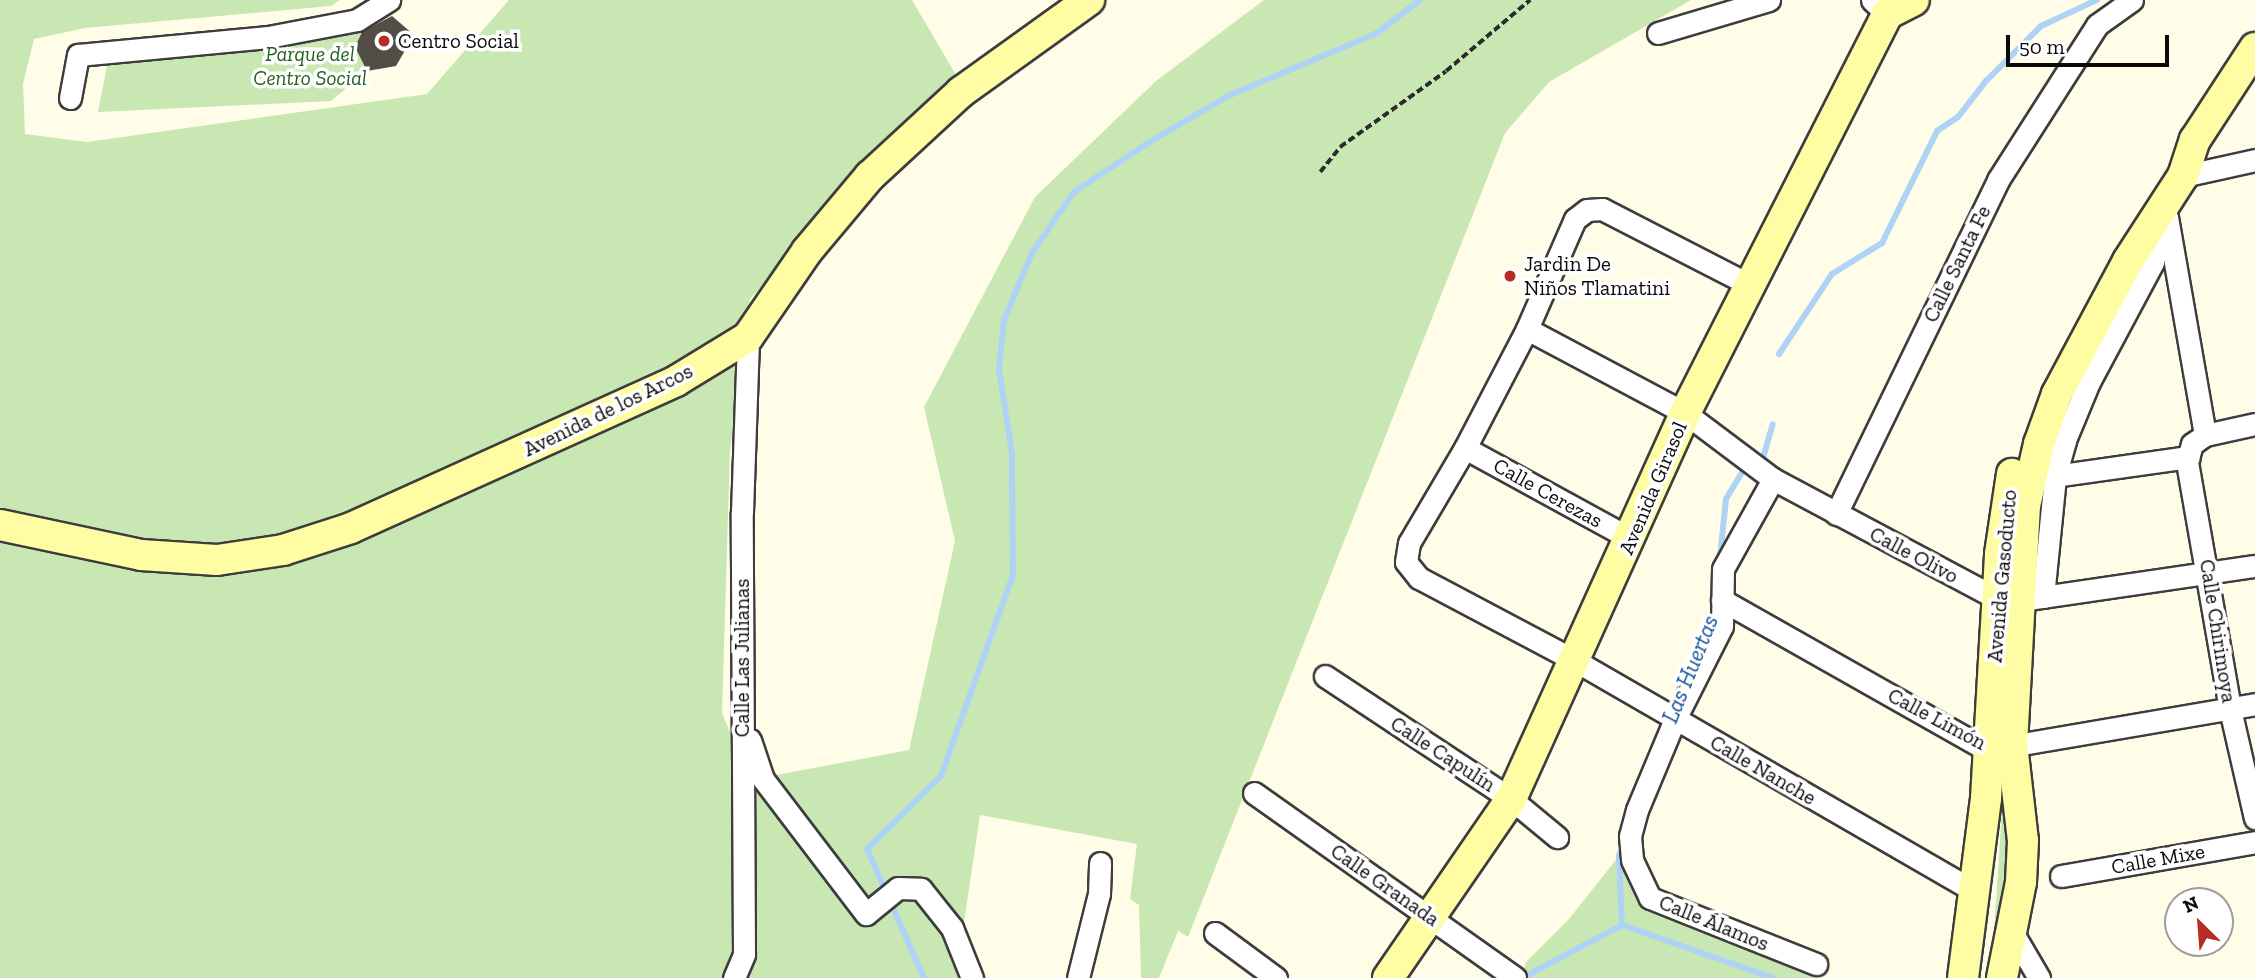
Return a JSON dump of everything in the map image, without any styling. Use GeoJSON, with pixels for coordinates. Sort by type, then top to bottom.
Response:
{"type":"FeatureCollection","features":[{"type":"Feature","properties":{"kind":"street"},"geometry":{"type":"LineString","coordinates":[[70,98],[78,55],[293,32],[357,20],[389,0]]}},
{"type":"Feature","properties":{"kind":"street","name":"Avenida de los Arcos"},"geometry":{"type":"LineString","coordinates":[[0,525],[141,555],[217,560],[283,550],[351,528],[676,381],[748,337],[807,251],[870,176],[961,92],[1089,0]]}},
{"type":"Feature","properties":{"kind":"street"},"geometry":{"type":"LineString","coordinates":[[1658,33],[1769,0]]}},
{"type":"Feature","properties":{"kind":"street","name":"Avenida Girasol"},"geometry":{"type":"LineString","coordinates":[[1388,978],[1432,920],[1511,799],[1632,539],[1685,413],[1750,285],[1880,7],[1914,0]]}},
{"type":"Feature","properties":{"kind":"street","name":"Calle Santa Fe"},"geometry":{"type":"LineString","coordinates":[[1836,514],[1998,180],[2098,25],[2132,0]]}},
{"type":"Feature","properties":{"kind":"street","name":"Avenida Gasoducto"},"geometry":{"type":"LineString","coordinates":[[1963,978],[2021,599],[2025,506],[2039,444],[2057,394],[2128,261],[2183,176],[2195,140],[2255,48]]}},
{"type":"Feature","properties":{"kind":"street","name":"Avenida Gasoducto"},"geometry":{"type":"LineString","coordinates":[[2021,599],[2006,500],[2041,387],[2114,254],[2179,150],[2195,140]]}},
{"type":"Feature","properties":{"kind":"street"},"geometry":{"type":"LineString","coordinates":[[2183,176],[2255,160]]}},
{"type":"Feature","properties":{"kind":"street"},"geometry":{"type":"LineString","coordinates":[[2165,204],[2153,262],[2089,382],[2055,476],[2021,599],[2255,566]]}},
{"type":"Feature","properties":{"kind":"street","name":"Calle Chirimoya"},"geometry":{"type":"LineString","coordinates":[[2165,204],[2209,573],[2230,709],[2255,818]]}},
{"type":"Feature","properties":{"kind":"street"},"geometry":{"type":"LineString","coordinates":[[1465,448],[1527,328],[1575,219],[1587,210],[1602,209],[1750,285]]}},
{"type":"Feature","properties":{"kind":"street","name":"Calle Olivo"},"geometry":{"type":"LineString","coordinates":[[1527,328],[1685,413],[1769,476],[1836,514],[2021,599]]}},
{"type":"Feature","properties":{"kind":"street","name":"Calle Las Julianas"},"geometry":{"type":"LineString","coordinates":[[734,978],[744,954],[742,701],[748,337]]}},
{"type":"Feature","properties":{"kind":"street"},"geometry":{"type":"LineString","coordinates":[[2055,476],[2195,445],[2255,424]]}},
{"type":"Feature","properties":{"kind":"street","name":"Calle Cerezas"},"geometry":{"type":"LineString","coordinates":[[1465,448],[1632,539]]}},
{"type":"Feature","properties":{"kind":"street","name":"Calle Nanche"},"geometry":{"type":"LineString","coordinates":[[1465,448],[1409,543],[1406,562],[1419,578],[1574,660],[1976,892]]}},
{"type":"Feature","properties":{"kind":"street"},"geometry":{"type":"LineString","coordinates":[[1668,716],[1721,626],[1723,569],[1769,476]]}},
{"type":"Feature","properties":{"kind":"street","name":"Calle Limón"},"geometry":{"type":"LineString","coordinates":[[1723,600],[1999,748],[2255,704]]}},
{"type":"Feature","properties":{"kind":"street","name":"Calle Capulín"},"geometry":{"type":"LineString","coordinates":[[1325,677],[1511,799],[1558,837]]}},
{"type":"Feature","properties":{"kind":"street"},"geometry":{"type":"LineString","coordinates":[[742,701],[755,763],[798,828],[866,914],[894,891],[921,889],[952,928],[972,978]]}},
{"type":"Feature","properties":{"kind":"street","name":"Calle Álamos"},"geometry":{"type":"LineString","coordinates":[[1668,716],[1630,836],[1632,860],[1650,898],[1816,964]]}},
{"type":"Feature","properties":{"kind":"street","name":"Avenida Gasoducto"},"geometry":{"type":"LineString","coordinates":[[1999,748],[2023,841],[2021,882],[2002,978]]}},
{"type":"Feature","properties":{"kind":"street","name":"Calle Granada"},"geometry":{"type":"LineString","coordinates":[[1254,793],[1515,978]]}},
{"type":"Feature","properties":{"kind":"street","name":"Calle Mixe"},"geometry":{"type":"LineString","coordinates":[[2061,876],[2255,842]]}},
{"type":"Feature","properties":{"kind":"street"},"geometry":{"type":"LineString","coordinates":[[1078,978],[1099,894],[1100,863]]}},
{"type":"Feature","properties":{"kind":"street"},"geometry":{"type":"LineString","coordinates":[[2011,930],[2039,978]]}},
{"type":"Feature","properties":{"kind":"street"},"geometry":{"type":"LineString","coordinates":[[1215,933],[1276,978]]}},
{"type":"Feature","properties":{"kind":"path"},"geometry":{"type":"LineString","coordinates":[[1320,172],[1340,147],[1446,71],[1530,0]]}},
{"type":"Feature","properties":{"kind":"green space"},"geometry":{"type":"Polygon","coordinates":[[[0,0],[340,0],[331,6],[85,28],[34,39],[23,84],[25,134],[87,142],[427,94],[509,0],[912,0],[956,75],[750,299],[730,451],[722,713],[750,780],[909,750],[955,541],[924,407],[1035,197],[1156,81],[1264,0],[1691,0],[1549,82],[1505,133],[1188,937],[1178,931],[1159,978],[1141,978],[1139,905],[1130,899],[1137,844],[980,815],[963,929],[979,978],[0,978],[0,0]]]}},
{"type":"Feature","properties":{"kind":"green space","name":"Parque del Centro Social"},"geometry":{"type":"Polygon","coordinates":[[[365,25],[355,47],[367,71],[331,101],[98,112],[110,50],[365,25]]]}},
{"type":"Feature","properties":{"kind":"green space"},"geometry":{"type":"Polygon","coordinates":[[[2007,792],[2018,882],[1991,978],[2002,810],[2007,792]]]}},
{"type":"Feature","properties":{"kind":"green space"},"geometry":{"type":"Polygon","coordinates":[[[1619,856],[1641,909],[1819,978],[1521,978],[1526,962],[1569,919],[1619,856]]]}},
{"type":"Feature","properties":{"kind":"building","name":"Centro Social"},"geometry":{"type":"Polygon","coordinates":[[[392,16],[414,35],[396,66],[367,71],[355,47],[362,32],[392,16]]]}},
{"type":"Feature","properties":{"kind":"waterway"},"geometry":{"type":"LineString","coordinates":[[924,978],[867,849],[941,776],[1013,575],[1012,453],[999,369],[1004,320],[1032,253],[1074,192],[1151,141],[1228,96],[1377,33],[1420,0]]}},
{"type":"Feature","properties":{"kind":"waterway","name":"Las Huertas"},"geometry":{"type":"LineString","coordinates":[[1779,354],[1832,274],[1882,243],[1937,131],[1958,117],[1986,81],[2041,26],[2097,0]]}},
{"type":"Feature","properties":{"kind":"waterway","name":"Las Huertas"},"geometry":{"type":"LineString","coordinates":[[1756,461],[1763,458],[1773,424]]}},
{"type":"Feature","properties":{"kind":"waterway","name":"Las Huertas"},"geometry":{"type":"LineString","coordinates":[[1720,557],[1726,499],[1746,466]]}},
{"type":"Feature","properties":{"kind":"waterway","name":"Las Huertas"},"geometry":{"type":"LineString","coordinates":[[1622,925],[1619,856],[1623,844]]}},
{"type":"Feature","properties":{"kind":"waterway","name":"Las Huertas"},"geometry":{"type":"LineString","coordinates":[[1522,978],[1622,925],[1773,978]]}},
{"type":"Feature","properties":{"kind":"place","name":"Centro Social"},"geometry":{"type":"Point","coordinates":[384,41]}},
{"type":"Feature","properties":{"kind":"place","name":"Jardin De Niños Tlamatini"},"geometry":{"type":"Point","coordinates":[1510,276]}}]}
